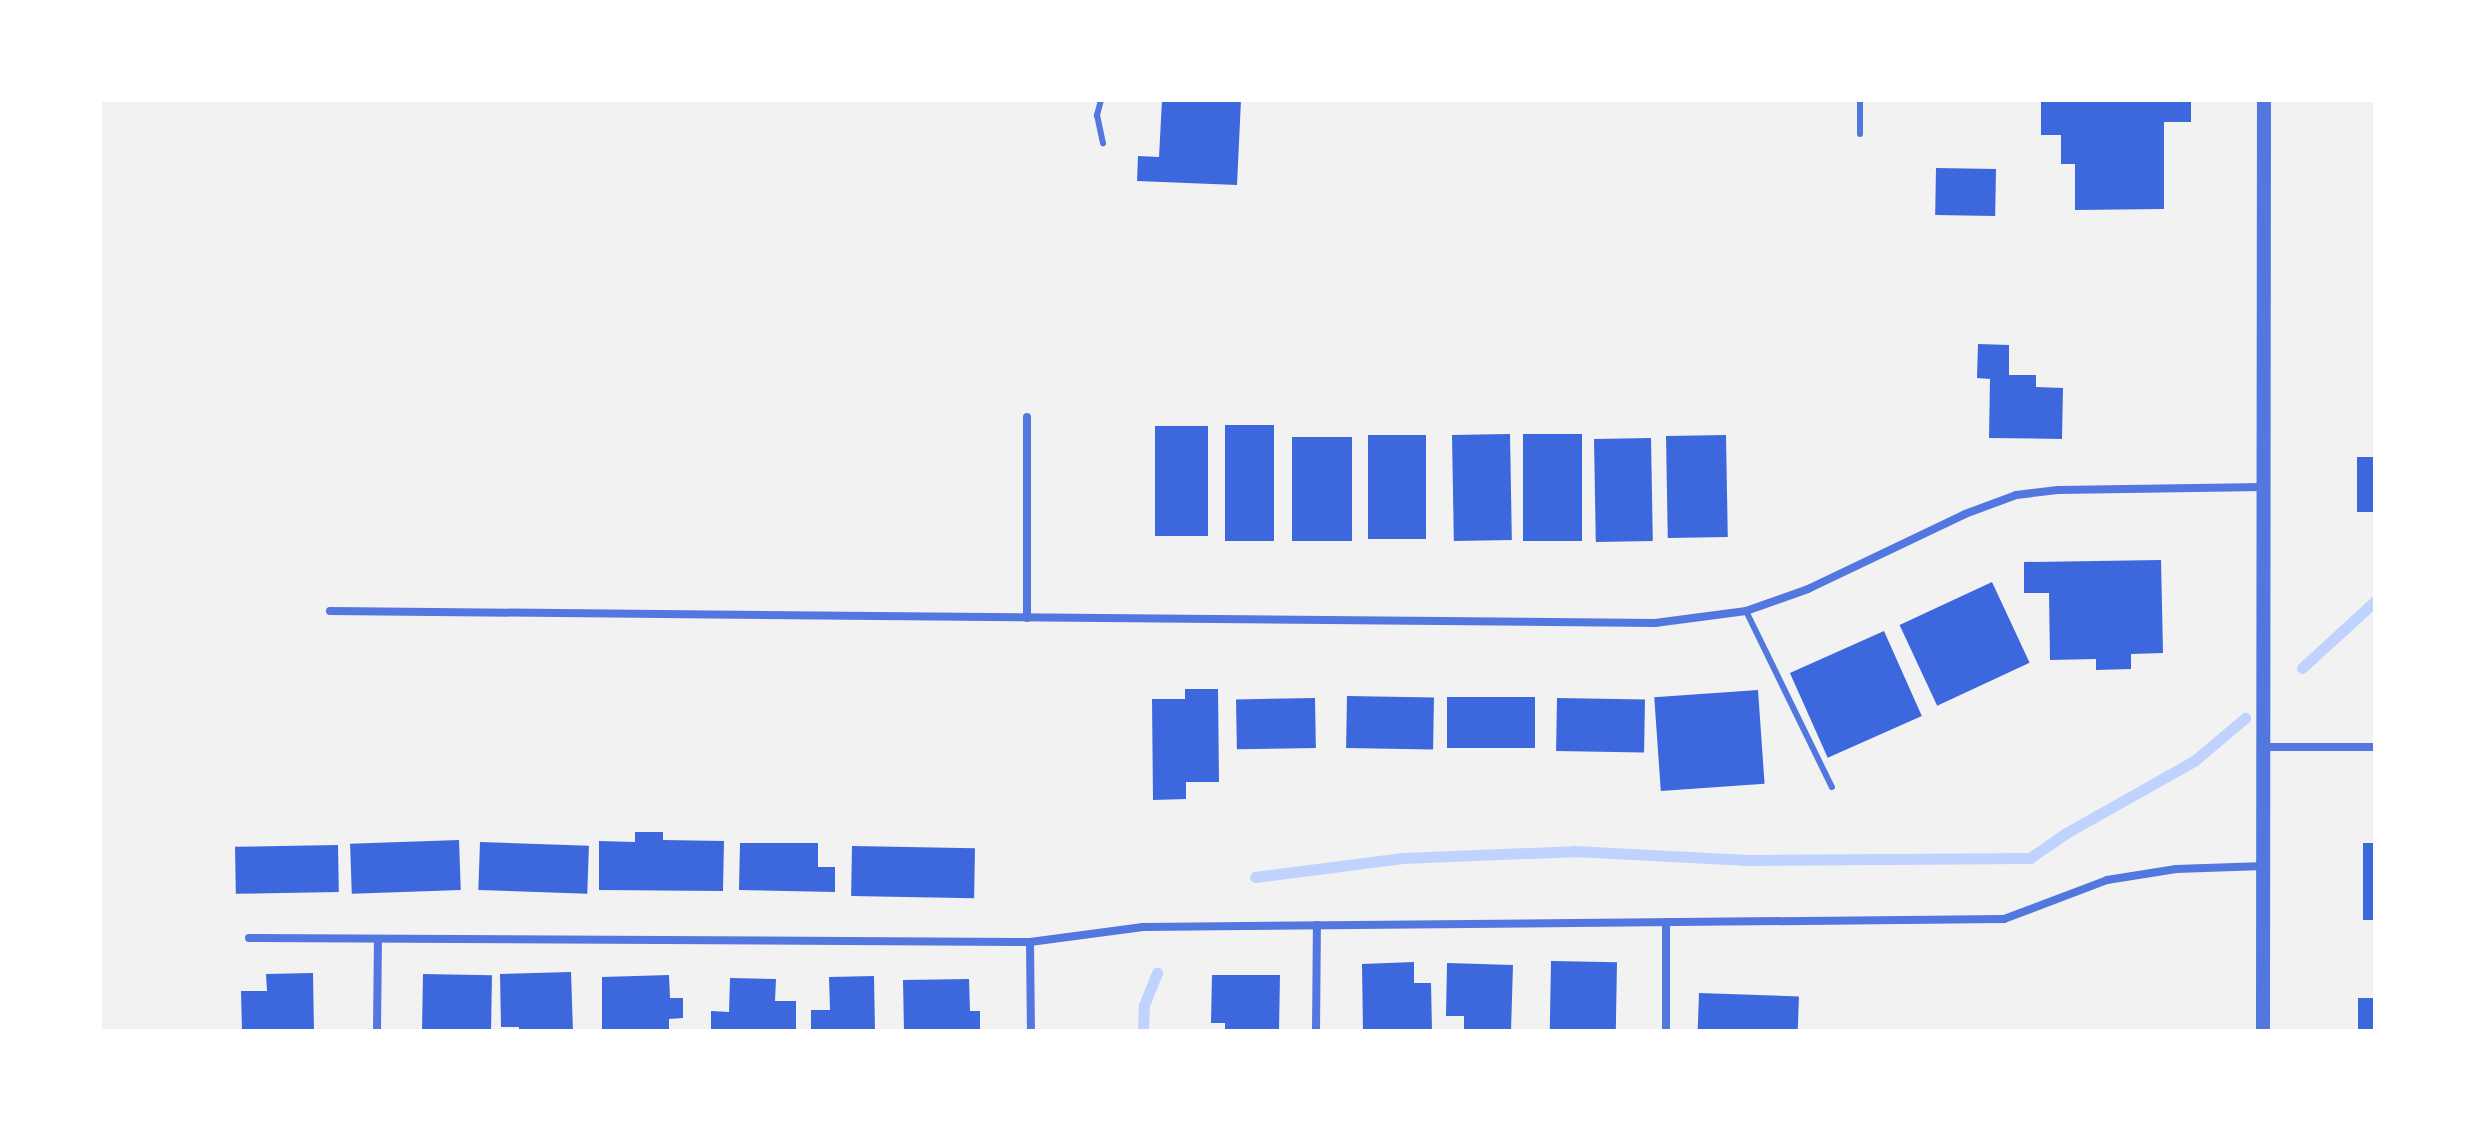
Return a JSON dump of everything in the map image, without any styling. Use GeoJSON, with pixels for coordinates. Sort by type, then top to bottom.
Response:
{"type":"FeatureCollection","features":[{"type":"Feature","properties":{"kind":"street"},"geometry":{"type":"LineString","coordinates":[[2263,1031],[2264,100]]}},
{"type":"Feature","properties":{"kind":"street"},"geometry":{"type":"LineString","coordinates":[[1027,417],[1027,618]]}},
{"type":"Feature","properties":{"kind":"street"},"geometry":{"type":"LineString","coordinates":[[330,611],[1655,623],[1746,611],[1808,589],[1965,514],[2016,495],[2058,490],[2264,487]]}},
{"type":"Feature","properties":{"kind":"street"},"geometry":{"type":"LineString","coordinates":[[2265,747],[2375,747]]}},
{"type":"Feature","properties":{"kind":"street"},"geometry":{"type":"LineString","coordinates":[[249,938],[1030,942],[1143,927],[2004,919],[2107,880],[2176,869],[2264,866]]}},
{"type":"Feature","properties":{"kind":"street"},"geometry":{"type":"LineString","coordinates":[[1666,922],[1666,1031]]}},
{"type":"Feature","properties":{"kind":"street"},"geometry":{"type":"LineString","coordinates":[[1316,1031],[1317,925]]}},
{"type":"Feature","properties":{"kind":"street"},"geometry":{"type":"LineString","coordinates":[[377,1031],[378,939]]}},
{"type":"Feature","properties":{"kind":"street"},"geometry":{"type":"LineString","coordinates":[[1030,942],[1031,1031]]}},
{"type":"Feature","properties":{"kind":"lane"},"geometry":{"type":"LineString","coordinates":[[1101,100],[1097,115],[1103,143]]}},
{"type":"Feature","properties":{"kind":"lane"},"geometry":{"type":"LineString","coordinates":[[1860,100],[1860,134]]}},
{"type":"Feature","properties":{"kind":"lane"},"geometry":{"type":"LineString","coordinates":[[1746,611],[1832,787]]}},
{"type":"Feature","properties":{"kind":"building"},"geometry":{"type":"Polygon","coordinates":[[[1162,100],[1241,100],[1237,185],[1137,181],[1138,156],[1159,157],[1162,100]]]}},
{"type":"Feature","properties":{"kind":"building"},"geometry":{"type":"Polygon","coordinates":[[[2041,100],[2191,100],[2191,122],[2164,122],[2164,209],[2075,210],[2075,164],[2061,164],[2061,135],[2041,135],[2041,100]]]}},
{"type":"Feature","properties":{"kind":"building"},"geometry":{"type":"Polygon","coordinates":[[[1936,168],[1996,169],[1995,216],[1935,215],[1936,168]]]}},
{"type":"Feature","properties":{"kind":"building"},"geometry":{"type":"Polygon","coordinates":[[[1978,344],[2009,345],[2009,375],[2036,375],[2036,387],[2063,388],[2062,439],[1989,438],[1990,379],[1977,378],[1978,344]]]}},
{"type":"Feature","properties":{"kind":"building"},"geometry":{"type":"Polygon","coordinates":[[[1225,425],[1274,425],[1274,541],[1225,541],[1225,425]]]}},
{"type":"Feature","properties":{"kind":"building"},"geometry":{"type":"Polygon","coordinates":[[[1155,426],[1208,426],[1208,536],[1155,536],[1155,426]]]}},
{"type":"Feature","properties":{"kind":"building"},"geometry":{"type":"Polygon","coordinates":[[[1510,434],[1512,540],[1454,541],[1452,435],[1510,434]]]}},
{"type":"Feature","properties":{"kind":"building"},"geometry":{"type":"Polygon","coordinates":[[[1523,434],[1582,434],[1582,541],[1523,541],[1523,434]]]}},
{"type":"Feature","properties":{"kind":"building"},"geometry":{"type":"Polygon","coordinates":[[[1368,435],[1426,435],[1426,539],[1368,539],[1368,435]]]}},
{"type":"Feature","properties":{"kind":"building"},"geometry":{"type":"Polygon","coordinates":[[[1726,435],[1728,537],[1668,538],[1666,436],[1726,435]]]}},
{"type":"Feature","properties":{"kind":"building"},"geometry":{"type":"Polygon","coordinates":[[[1292,437],[1352,437],[1352,541],[1292,541],[1292,437]]]}},
{"type":"Feature","properties":{"kind":"building"},"geometry":{"type":"Polygon","coordinates":[[[1651,438],[1653,541],[1596,542],[1594,439],[1651,438]]]}},
{"type":"Feature","properties":{"kind":"building"},"geometry":{"type":"Polygon","coordinates":[[[2357,457],[2375,457],[2375,512],[2357,512],[2357,457]]]}},
{"type":"Feature","properties":{"kind":"building"},"geometry":{"type":"Polygon","coordinates":[[[2161,560],[2163,653],[2131,654],[2131,669],[2096,670],[2096,659],[2050,660],[2049,593],[2024,593],[2024,562],[2161,560]]]}},
{"type":"Feature","properties":{"kind":"building"},"geometry":{"type":"Polygon","coordinates":[[[1992,582],[2030,663],[1937,706],[1900,625],[1992,582]]]}},
{"type":"Feature","properties":{"kind":"building"},"geometry":{"type":"Polygon","coordinates":[[[1884,631],[1922,716],[1828,758],[1790,673],[1884,631]]]}},
{"type":"Feature","properties":{"kind":"building"},"geometry":{"type":"Polygon","coordinates":[[[1185,689],[1218,689],[1219,782],[1186,782],[1186,799],[1153,800],[1152,699],[1185,699],[1185,689]]]}},
{"type":"Feature","properties":{"kind":"building"},"geometry":{"type":"Polygon","coordinates":[[[1758,690],[1765,784],[1661,791],[1654,697],[1758,690]]]}},
{"type":"Feature","properties":{"kind":"building"},"geometry":{"type":"Polygon","coordinates":[[[1347,696],[1434,698],[1433,750],[1346,748],[1347,696]]]}},
{"type":"Feature","properties":{"kind":"building"},"geometry":{"type":"Polygon","coordinates":[[[1447,697],[1535,697],[1535,748],[1447,748],[1447,697]]]}},
{"type":"Feature","properties":{"kind":"building"},"geometry":{"type":"Polygon","coordinates":[[[1315,698],[1316,748],[1237,749],[1236,699],[1315,698]]]}},
{"type":"Feature","properties":{"kind":"building"},"geometry":{"type":"Polygon","coordinates":[[[1557,698],[1645,700],[1644,753],[1556,751],[1557,698]]]}},
{"type":"Feature","properties":{"kind":"building"},"geometry":{"type":"Polygon","coordinates":[[[635,832],[663,832],[663,840],[724,841],[723,891],[599,890],[599,841],[635,842],[635,832]]]}},
{"type":"Feature","properties":{"kind":"building"},"geometry":{"type":"Polygon","coordinates":[[[459,840],[461,890],[352,894],[350,844],[459,840]]]}},
{"type":"Feature","properties":{"kind":"building"},"geometry":{"type":"Polygon","coordinates":[[[480,842],[589,846],[587,894],[478,890],[480,842]]]}},
{"type":"Feature","properties":{"kind":"building"},"geometry":{"type":"Polygon","coordinates":[[[740,843],[818,843],[818,867],[835,867],[835,892],[739,890],[740,843]]]}},
{"type":"Feature","properties":{"kind":"building"},"geometry":{"type":"Polygon","coordinates":[[[2363,843],[2375,843],[2375,920],[2363,920],[2363,843]]]}},
{"type":"Feature","properties":{"kind":"building"},"geometry":{"type":"Polygon","coordinates":[[[338,845],[339,892],[236,894],[235,847],[338,845]]]}},
{"type":"Feature","properties":{"kind":"building"},"geometry":{"type":"Polygon","coordinates":[[[852,846],[975,848],[974,898],[851,896],[852,846]]]}},
{"type":"Feature","properties":{"kind":"building"},"geometry":{"type":"Polygon","coordinates":[[[1551,961],[1617,962],[1616,1031],[1550,1031],[1551,961]]]}},
{"type":"Feature","properties":{"kind":"building"},"geometry":{"type":"Polygon","coordinates":[[[1414,962],[1414,983],[1431,983],[1432,1031],[1363,1031],[1362,964],[1414,962]]]}},
{"type":"Feature","properties":{"kind":"building"},"geometry":{"type":"Polygon","coordinates":[[[1447,963],[1513,965],[1511,1031],[1464,1031],[1464,1016],[1446,1016],[1447,963]]]}},
{"type":"Feature","properties":{"kind":"building"},"geometry":{"type":"Polygon","coordinates":[[[571,972],[573,1031],[519,1031],[519,1027],[501,1027],[500,974],[571,972]]]}},
{"type":"Feature","properties":{"kind":"building"},"geometry":{"type":"Polygon","coordinates":[[[313,973],[314,1031],[242,1031],[241,991],[267,991],[266,974],[313,973]]]}},
{"type":"Feature","properties":{"kind":"building"},"geometry":{"type":"Polygon","coordinates":[[[423,974],[492,975],[491,1031],[422,1031],[423,974]]]}},
{"type":"Feature","properties":{"kind":"building"},"geometry":{"type":"Polygon","coordinates":[[[669,975],[670,998],[683,998],[683,1018],[669,1019],[669,1031],[602,1031],[602,977],[669,975]]]}},
{"type":"Feature","properties":{"kind":"building"},"geometry":{"type":"Polygon","coordinates":[[[1212,975],[1280,975],[1279,1031],[1225,1031],[1225,1023],[1211,1023],[1212,975]]]}},
{"type":"Feature","properties":{"kind":"building"},"geometry":{"type":"Polygon","coordinates":[[[874,976],[875,1031],[811,1031],[811,1010],[830,1010],[829,977],[874,976]]]}},
{"type":"Feature","properties":{"kind":"building"},"geometry":{"type":"Polygon","coordinates":[[[730,978],[776,979],[775,1001],[796,1001],[796,1031],[711,1031],[711,1011],[729,1012],[730,978]]]}},
{"type":"Feature","properties":{"kind":"building"},"geometry":{"type":"Polygon","coordinates":[[[969,979],[970,1011],[980,1011],[980,1031],[904,1031],[903,980],[969,979]]]}},
{"type":"Feature","properties":{"kind":"building"},"geometry":{"type":"Polygon","coordinates":[[[1699,993],[1799,996],[1798,1031],[1698,1031],[1699,993]]]}},
{"type":"Feature","properties":{"kind":"building"},"geometry":{"type":"Polygon","coordinates":[[[2358,998],[2375,998],[2375,1031],[2358,1031],[2358,998]]]}},
{"type":"Feature","properties":{"kind":"waterway"},"geometry":{"type":"LineString","coordinates":[[2302,668],[2375,601]]}},
{"type":"Feature","properties":{"kind":"waterway"},"geometry":{"type":"LineString","coordinates":[[1255,877],[1403,858],[1574,851],[1743,860],[2030,858],[2066,833],[2194,761],[2245,718]]}},
{"type":"Feature","properties":{"kind":"waterway"},"geometry":{"type":"LineString","coordinates":[[1143,1031],[1144,1005],[1157,973]]}}]}
